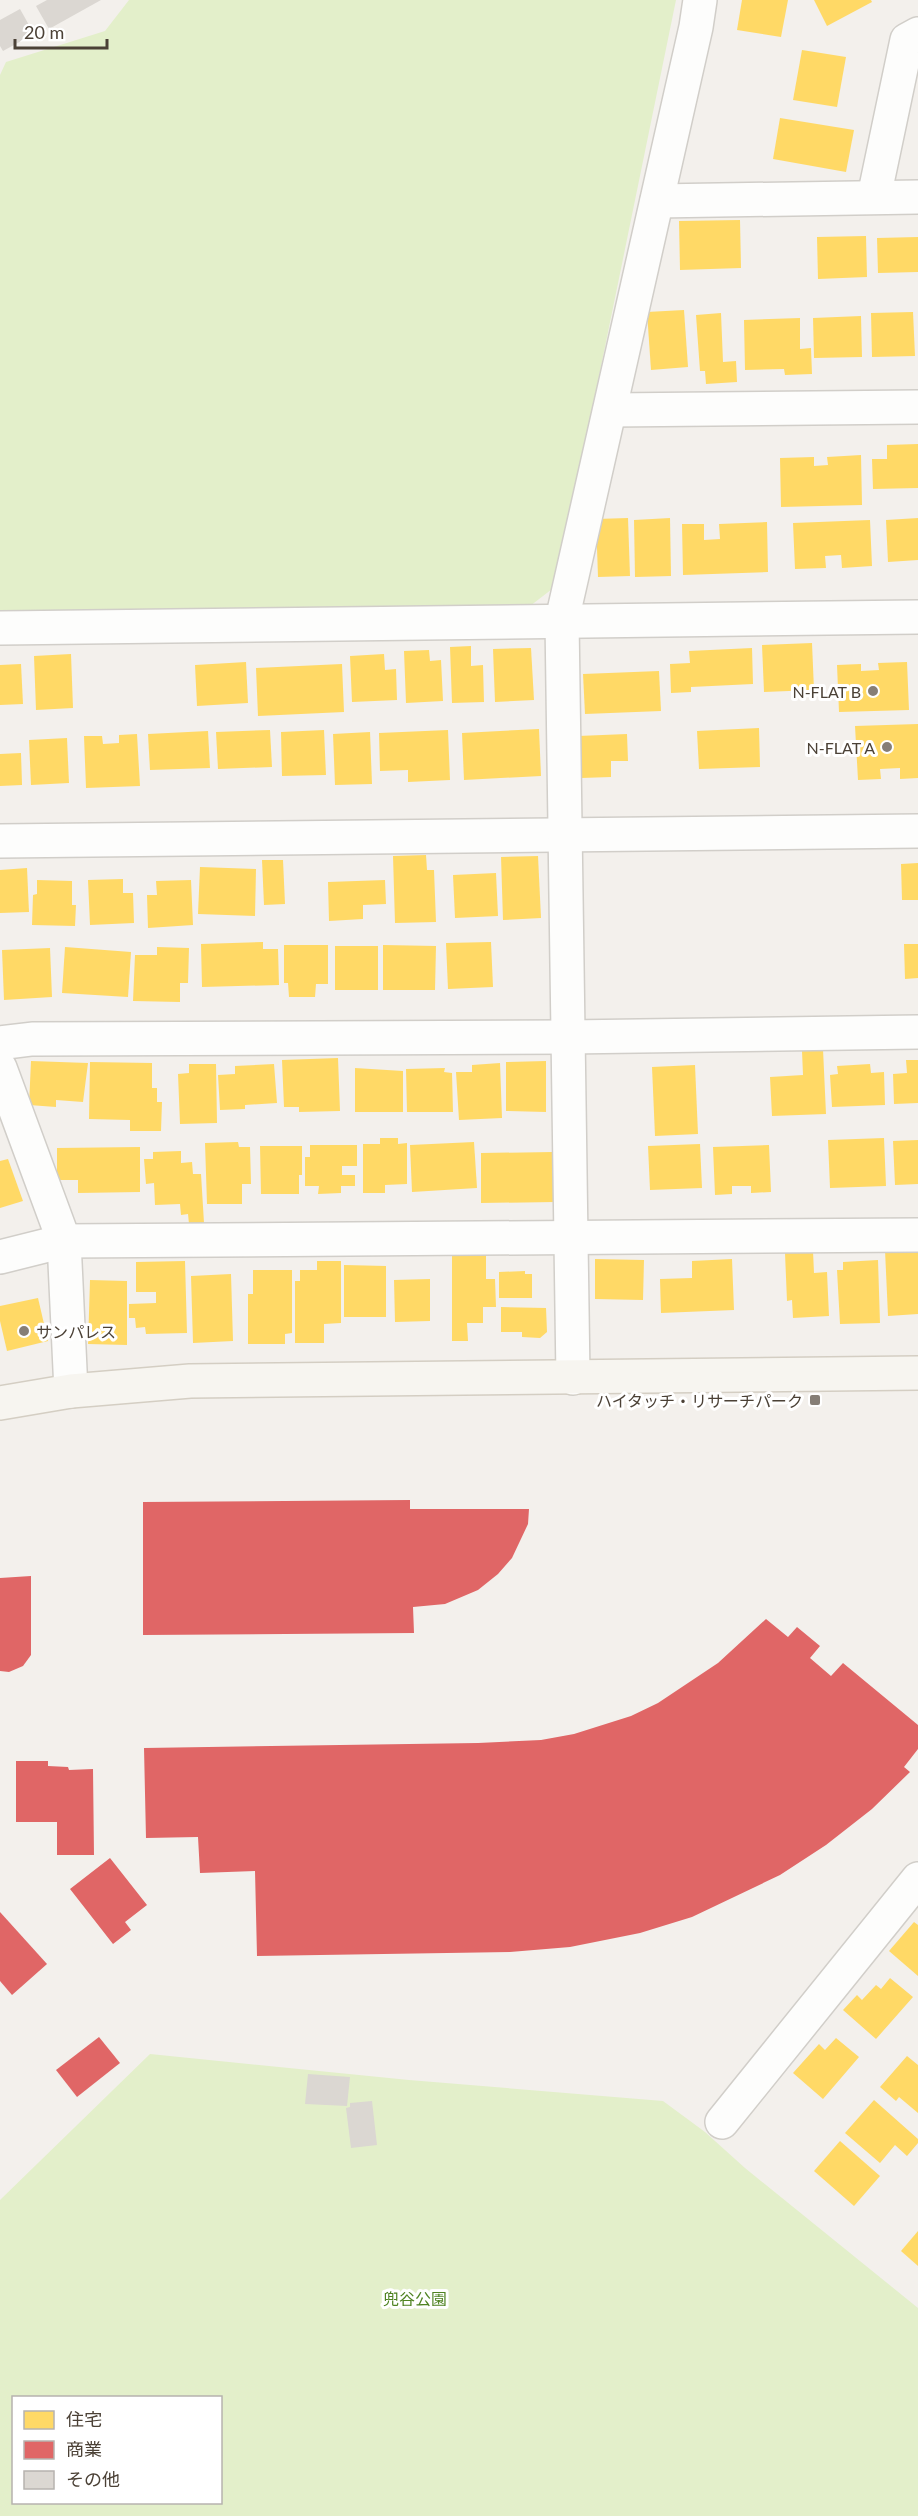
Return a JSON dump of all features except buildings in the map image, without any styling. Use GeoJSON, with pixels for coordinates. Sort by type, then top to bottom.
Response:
{"type":"FeatureCollection","features":[{"type":"Feature","properties":{"kind":"street"},"geometry":{"type":"LineString","coordinates":[[573,1378],[562,620],[700,0]]}},
{"type":"Feature","properties":{"kind":"street"},"geometry":{"type":"LineString","coordinates":[[874,197],[907,40],[918,34]]}},
{"type":"Feature","properties":{"kind":"street"},"geometry":{"type":"LineString","coordinates":[[657,201],[918,197]]}},
{"type":"Feature","properties":{"kind":"street"},"geometry":{"type":"LineString","coordinates":[[610,410],[918,407]]}},
{"type":"Feature","properties":{"kind":"street"},"geometry":{"type":"LineString","coordinates":[[0,628],[918,617]]}},
{"type":"Feature","properties":{"kind":"street"},"geometry":{"type":"LineString","coordinates":[[0,841],[918,831]]}},
{"type":"Feature","properties":{"kind":"street"},"geometry":{"type":"LineString","coordinates":[[0,1043],[32,1040],[568,1037],[918,1032]]}},
{"type":"Feature","properties":{"kind":"street"},"geometry":{"type":"LineString","coordinates":[[0,1068],[64,1241],[70,1391]]}},
{"type":"Feature","properties":{"kind":"street"},"geometry":{"type":"LineString","coordinates":[[0,1257],[64,1241],[918,1235]]}},
{"type":"Feature","properties":{"kind":"street"},"geometry":{"type":"LineString","coordinates":[[0,1402],[70,1391],[189,1381],[918,1373]]}},
{"type":"Feature","properties":{"kind":"street"},"geometry":{"type":"LineString","coordinates":[[722,2122],[918,1879]]}},
{"type":"Feature","properties":{"kind":"green space"},"geometry":{"type":"Polygon","coordinates":[[[129,0],[676,0],[556,586],[530,606],[0,614],[0,75],[6,62],[105,31],[129,0]]]}},
{"type":"Feature","properties":{"kind":"green space","name":"兜谷公園"},"geometry":{"type":"Polygon","coordinates":[[[150,2054],[409,2080],[663,2101],[705,2132],[745,2168],[918,2308],[918,2516],[0,2516],[0,2200],[150,2054]]]}},
{"type":"Feature","properties":{"kind":"place","name":"N-FLAT B"},"geometry":{"type":"Point","coordinates":[873,691]}},
{"type":"Feature","properties":{"kind":"place","name":"N-FLAT A"},"geometry":{"type":"Point","coordinates":[887,747]}},
{"type":"Feature","properties":{"kind":"place","name":"サンパレス"},"geometry":{"type":"Point","coordinates":[24,1331]}},
{"type":"Feature","properties":{"kind":"place","name":"ハイタッチ・リサーチパーク"},"geometry":{"type":"Point","coordinates":[815,1400]}}]}
